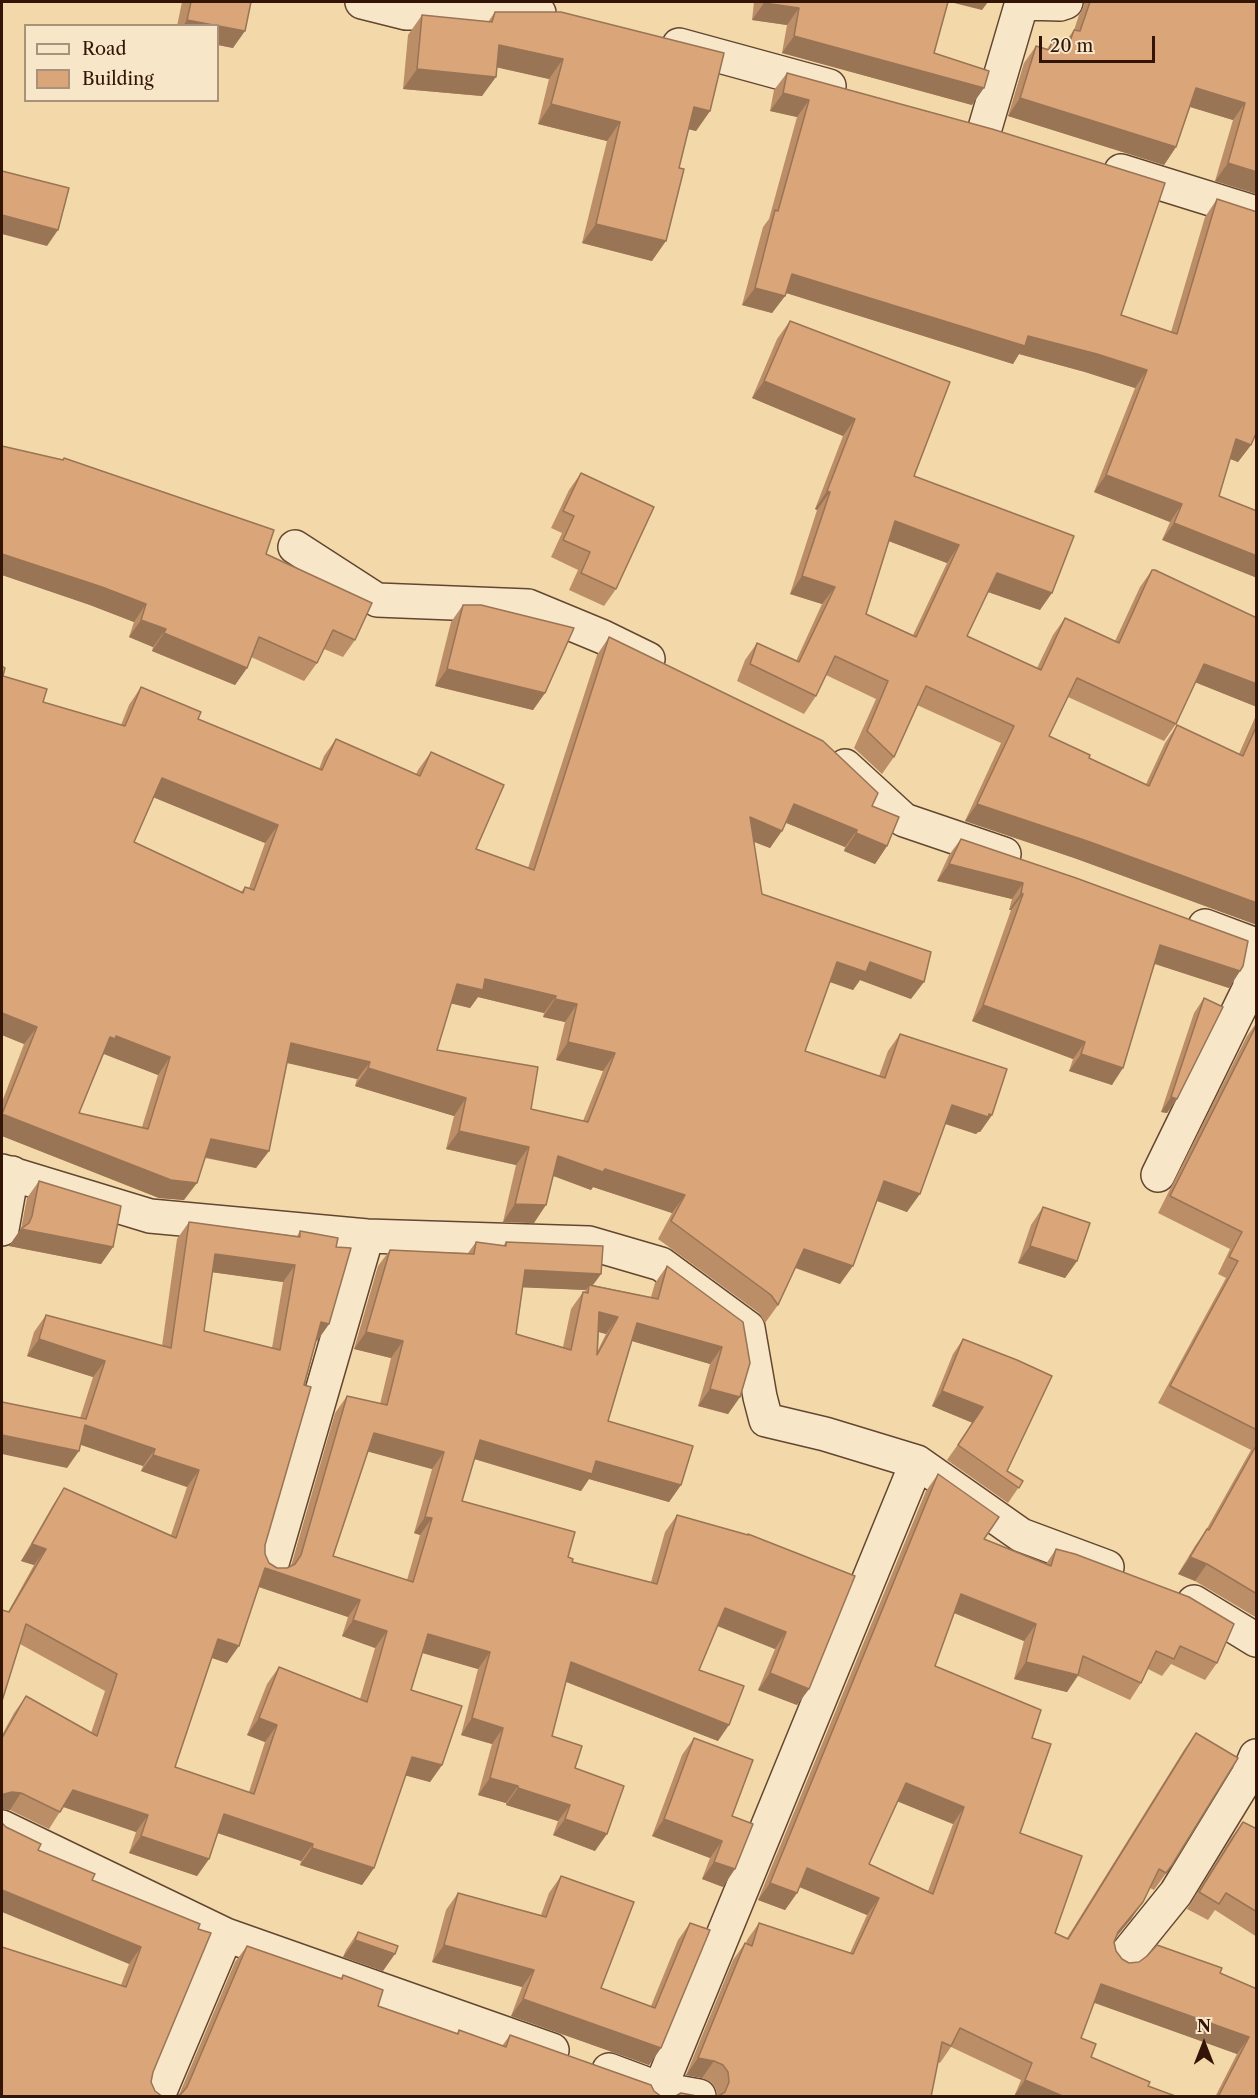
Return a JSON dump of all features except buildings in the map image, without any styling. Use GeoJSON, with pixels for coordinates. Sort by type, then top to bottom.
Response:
{"type":"FeatureCollection","features":[{"type":"Feature","properties":{"kind":"street"},"geometry":{"type":"LineString","coordinates":[[362,2],[406,13],[550,13],[572,19]]}},
{"type":"Feature","properties":{"kind":"street"},"geometry":{"type":"LineString","coordinates":[[985,128],[1020,9],[1026,3],[1060,4],[1066,2]]}},
{"type":"Feature","properties":{"kind":"street"},"geometry":{"type":"LineString","coordinates":[[650,38],[862,95]]}},
{"type":"Feature","properties":{"kind":"street"},"geometry":{"type":"LineString","coordinates":[[951,119],[1018,139]]}},
{"type":"Feature","properties":{"kind":"street"},"geometry":{"type":"LineString","coordinates":[[1098,164],[1257,213]]}},
{"type":"Feature","properties":{"kind":"street"},"geometry":{"type":"LineString","coordinates":[[295,547],[377,600],[528,606],[603,637],[675,673]]}},
{"type":"Feature","properties":{"kind":"street"},"geometry":{"type":"LineString","coordinates":[[821,743],[904,820],[1027,862]]}},
{"type":"Feature","properties":{"kind":"street"},"geometry":{"type":"LineString","coordinates":[[1180,917],[1257,945]]}},
{"type":"Feature","properties":{"kind":"street"},"geometry":{"type":"LineString","coordinates":[[1158,1175],[1249,988],[1257,954]]}},
{"type":"Feature","properties":{"kind":"street"},"geometry":{"type":"LineString","coordinates":[[2,1229],[7,1172],[150,1216],[367,1236],[589,1243],[662,1264],[748,1328],[766,1420],[825,1434],[917,1462],[1021,1535],[1130,1576]]}},
{"type":"Feature","properties":{"kind":"street"},"geometry":{"type":"LineString","coordinates":[[271,1567],[367,1236]]}},
{"type":"Feature","properties":{"kind":"street"},"geometry":{"type":"LineString","coordinates":[[659,2093],[917,1462]]}},
{"type":"Feature","properties":{"kind":"street"},"geometry":{"type":"LineString","coordinates":[[1163,1588],[1185,1597],[1257,1640]]}},
{"type":"Feature","properties":{"kind":"street"},"geometry":{"type":"LineString","coordinates":[[1121,1961],[1176,1893],[1248,1775],[1257,1756]]}},
{"type":"Feature","properties":{"kind":"street"},"geometry":{"type":"LineString","coordinates":[[2,1827],[226,1935],[659,2093],[699,2097]]}},
{"type":"Feature","properties":{"kind":"street"},"geometry":{"type":"LineString","coordinates":[[158,2097],[226,1935]]}}]}
